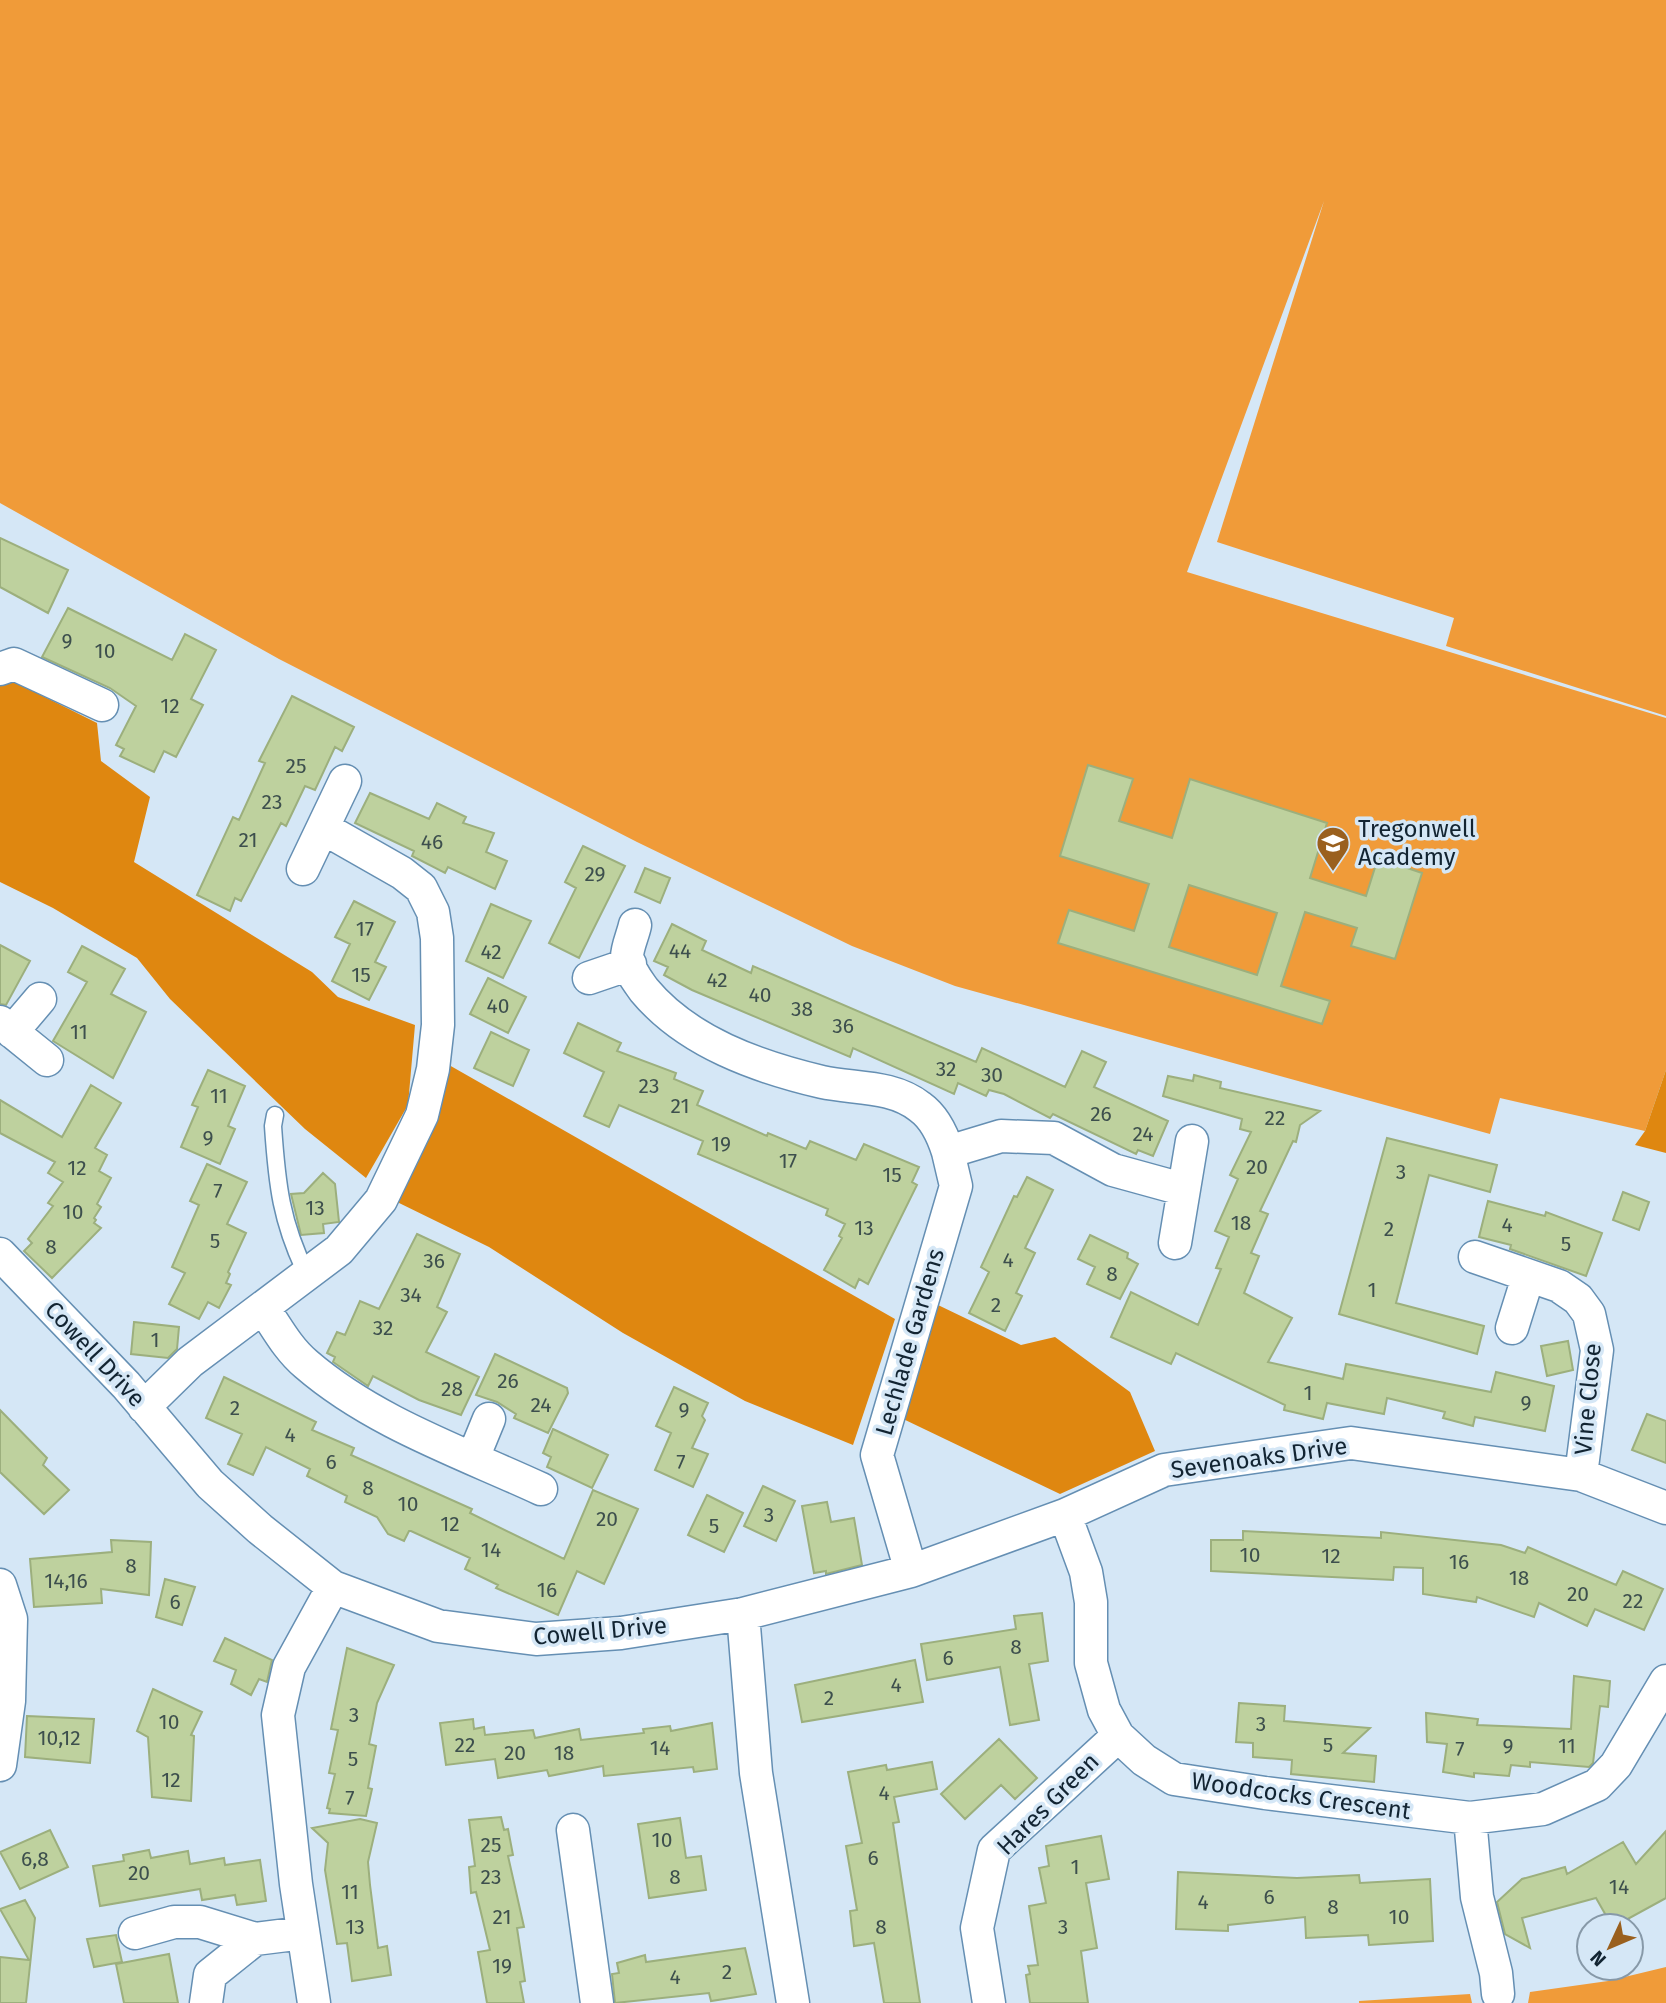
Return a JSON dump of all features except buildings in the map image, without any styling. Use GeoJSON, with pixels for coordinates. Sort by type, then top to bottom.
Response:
{"type":"FeatureCollection","features":[{"type":"Feature","properties":{"kind":"street"},"geometry":{"type":"LineString","coordinates":[[0,669],[14,664],[102,705]]}},
{"type":"Feature","properties":{"kind":"street"},"geometry":{"type":"LineString","coordinates":[[303,869],[345,781]]}},
{"type":"Feature","properties":{"kind":"street"},"geometry":{"type":"LineString","coordinates":[[144,1408],[190,1362],[339,1250],[381,1200],[422,1115],[433,1069],[438,1025],[437,938],[433,912],[421,888],[402,873],[323,828]]}},
{"type":"Feature","properties":{"kind":"street"},"geometry":{"type":"LineString","coordinates":[[589,978],[630,964],[627,957],[635,925]]}},
{"type":"Feature","properties":{"kind":"street","name":"Lechlade Gardens"},"geometry":{"type":"LineString","coordinates":[[630,964],[633,976],[676,1022],[712,1044],[762,1064],[824,1082],[864,1087],[898,1096],[921,1107],[942,1133],[956,1186],[877,1455],[911,1571]]}},
{"type":"Feature","properties":{"kind":"street"},"geometry":{"type":"LineString","coordinates":[[40,999],[6,1027],[47,1060]]}},
{"type":"Feature","properties":{"kind":"street"},"geometry":{"type":"LineString","coordinates":[[948,1152],[1001,1136],[1054,1138],[1113,1170],[1182,1189]]}},
{"type":"Feature","properties":{"kind":"street"},"geometry":{"type":"LineString","coordinates":[[1175,1243],[1192,1141]]}},
{"type":"Feature","properties":{"kind":"street","name":"Cowell Drive"},"geometry":{"type":"LineString","coordinates":[[0,1254],[144,1408],[210,1484],[333,1587],[438,1626],[536,1639],[621,1633],[743,1614]]}},
{"type":"Feature","properties":{"kind":"street","name":"Vine Close"},"geometry":{"type":"LineString","coordinates":[[1475,1257],[1528,1278],[1559,1286],[1578,1299],[1589,1314],[1597,1350],[1581,1475]]}},
{"type":"Feature","properties":{"kind":"street"},"geometry":{"type":"LineString","coordinates":[[1512,1328],[1528,1278]]}},
{"type":"Feature","properties":{"kind":"street"},"geometry":{"type":"LineString","coordinates":[[264,1309],[284,1340],[305,1364],[375,1413],[541,1489]]}},
{"type":"Feature","properties":{"kind":"street"},"geometry":{"type":"LineString","coordinates":[[473,1458],[489,1419]]}},
{"type":"Feature","properties":{"kind":"street","name":"Sevenoaks Drive"},"geometry":{"type":"LineString","coordinates":[[743,1614],[911,1571],[1065,1515],[1164,1470],[1351,1443],[1581,1475],[1666,1508]]}},
{"type":"Feature","properties":{"kind":"street","name":"Woodcocks Crescent"},"geometry":{"type":"LineString","coordinates":[[1065,1515],[1086,1572],[1091,1602],[1091,1664],[1104,1710],[1118,1736],[1144,1760],[1174,1779],[1471,1818],[1543,1809],[1597,1785],[1616,1765],[1666,1681]]}},
{"type":"Feature","properties":{"kind":"street"},"geometry":{"type":"LineString","coordinates":[[0,1585],[11,1619],[9,1701],[0,1765]]}},
{"type":"Feature","properties":{"kind":"street"},"geometry":{"type":"LineString","coordinates":[[314,2003],[303,1933],[278,1715],[289,1667],[333,1587]]}},
{"type":"Feature","properties":{"kind":"street"},"geometry":{"type":"LineString","coordinates":[[743,1614],[758,1785],[793,2003]]}},
{"type":"Feature","properties":{"kind":"street","name":"Hares Green"},"geometry":{"type":"LineString","coordinates":[[989,2003],[977,1928],[994,1850],[1118,1736]]}},
{"type":"Feature","properties":{"kind":"street"},"geometry":{"type":"LineString","coordinates":[[1471,1818],[1477,1897],[1496,1972],[1498,1994]]}},
{"type":"Feature","properties":{"kind":"street"},"geometry":{"type":"LineString","coordinates":[[573,1830],[597,2003]]}},
{"type":"Feature","properties":{"kind":"street"},"geometry":{"type":"LineString","coordinates":[[135,1933],[174,1922],[200,1922],[255,1939],[303,1933]]}},
{"type":"Feature","properties":{"kind":"street"},"geometry":{"type":"LineString","coordinates":[[206,2003],[209,1975],[255,1939]]}},
{"type":"Feature","properties":{"kind":"lane"},"geometry":{"type":"LineString","coordinates":[[275,1115],[273,1126],[281,1207],[289,1237],[307,1275]]}},
{"type":"Feature","properties":{"kind":"shaded area"},"geometry":{"type":"Polygon","coordinates":[[[0,0],[1666,0],[1666,716],[1446,646],[1454,618],[1217,542],[1324,201],[1187,572],[1666,718],[1666,1070],[1645,1131],[1500,1098],[1490,1134],[955,986],[852,946],[637,842],[279,659],[0,503],[0,0]]]}},
{"type":"Feature","properties":{"kind":"shaded area"},"geometry":{"type":"Polygon","coordinates":[[[9,679],[97,723],[101,761],[150,797],[134,862],[312,972],[338,997],[415,1025],[408,1105],[366,1178],[305,1129],[170,999],[137,958],[53,908],[0,882],[0,684],[9,679]]]}},
{"type":"Feature","properties":{"kind":"shaded area"},"geometry":{"type":"Polygon","coordinates":[[[449,1065],[895,1319],[853,1445],[745,1401],[623,1333],[489,1247],[395,1201],[449,1065]]]}},
{"type":"Feature","properties":{"kind":"shaded area"},"geometry":{"type":"Polygon","coordinates":[[[1666,1070],[1666,1153],[1635,1145],[1645,1131],[1666,1070]]]}},
{"type":"Feature","properties":{"kind":"shaded area"},"geometry":{"type":"Polygon","coordinates":[[[938,1305],[1021,1345],[1055,1337],[1130,1392],[1155,1451],[1060,1494],[899,1417],[938,1305]]]}},
{"type":"Feature","properties":{"kind":"shaded area"},"geometry":{"type":"Polygon","coordinates":[[[1666,1967],[1666,2003],[1528,2003],[1530,1992],[1601,1982],[1645,1982],[1645,1972],[1666,1967]]]}},
{"type":"Feature","properties":{"kind":"shaded area"},"geometry":{"type":"Polygon","coordinates":[[[1470,1994],[1472,2003],[1359,2003],[1359,2001],[1470,1994]]]}},
{"type":"Feature","properties":{"kind":"place","name":"Tregonwell Academy"},"geometry":{"type":"Point","coordinates":[1333,873]}}]}
